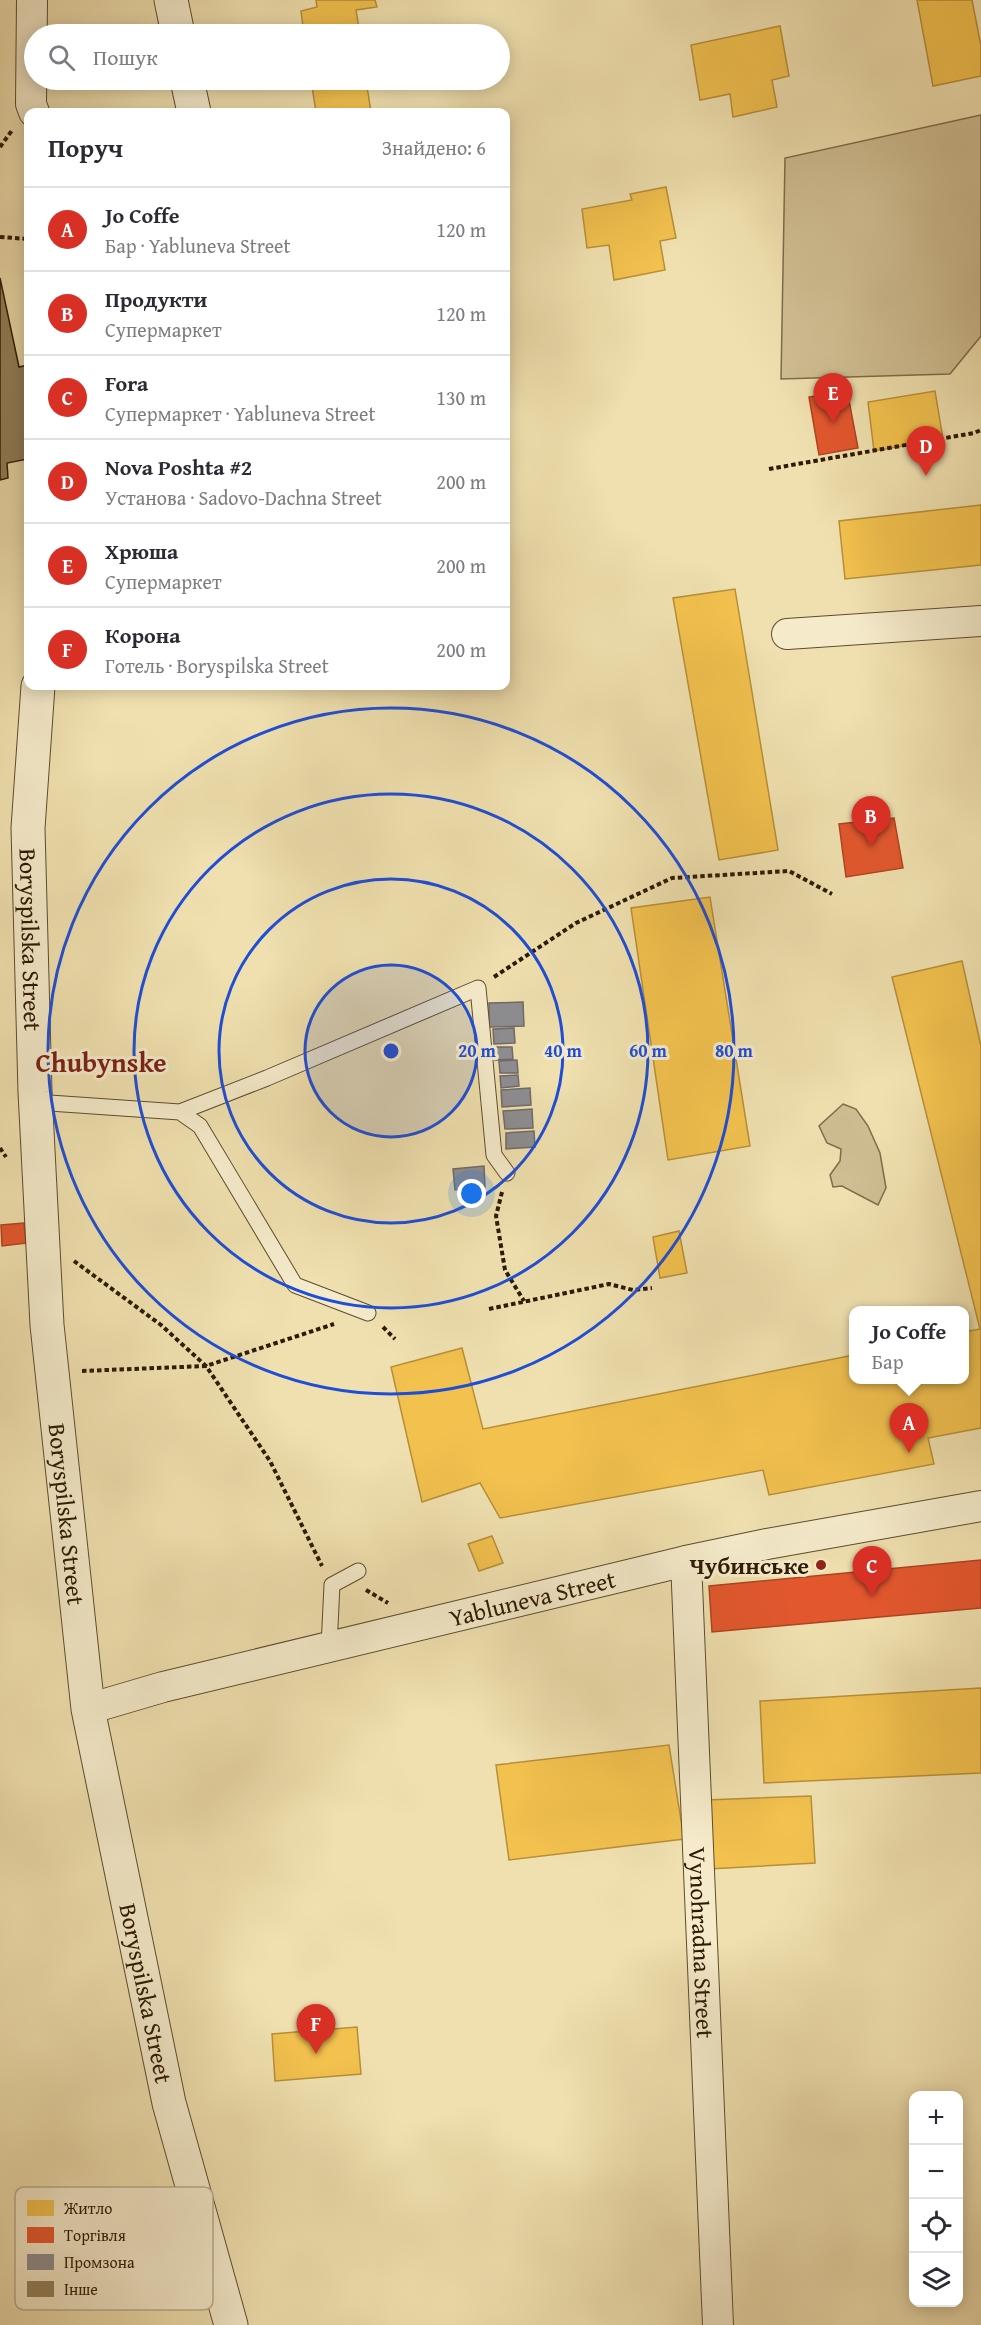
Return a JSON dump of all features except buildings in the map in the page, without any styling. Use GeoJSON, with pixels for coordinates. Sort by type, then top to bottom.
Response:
{"type":"FeatureCollection","features":[{"type":"Feature","properties":{"kind":"street"},"geometry":{"type":"LineString","coordinates":[[32,0],[32,24]]}},
{"type":"Feature","properties":{"kind":"street"},"geometry":{"type":"LineString","coordinates":[[171,0],[176,24]]}},
{"type":"Feature","properties":{"kind":"street"},"geometry":{"type":"LineString","coordinates":[[31,90],[32,108]]}},
{"type":"Feature","properties":{"kind":"street"},"geometry":{"type":"LineString","coordinates":[[190,90],[193,108]]}},
{"type":"Feature","properties":{"kind":"street"},"geometry":{"type":"LineString","coordinates":[[788,634],[981,621]]}},
{"type":"Feature","properties":{"kind":"street","name":"Boryspilska Street"},"geometry":{"type":"LineString","coordinates":[[38,690],[28,828],[35,1102],[46,1325],[88,1709],[169,2103],[192,2187]]}},
{"type":"Feature","properties":{"kind":"street","name":"Yabluneva Street"},"geometry":{"type":"LineString","coordinates":[[88,1709],[163,1686],[686,1561],[766,1544],[981,1506]]}},
{"type":"Feature","properties":{"kind":"street","name":"Vynohradna Street"},"geometry":{"type":"LineString","coordinates":[[686,1561],[718,2325]]}},
{"type":"Feature","properties":{"kind":"street","name":"Boryspilska Street"},"geometry":{"type":"LineString","coordinates":[[213,2261],[231,2325]]}},
{"type":"Feature","properties":{"kind":"lane"},"geometry":{"type":"LineString","coordinates":[[35,1102],[180,1112],[267,1078],[478,988],[494,1155],[507,1173]]}},
{"type":"Feature","properties":{"kind":"lane"},"geometry":{"type":"LineString","coordinates":[[180,1112],[200,1126],[295,1286],[368,1313]]}},
{"type":"Feature","properties":{"kind":"lane"},"geometry":{"type":"LineString","coordinates":[[329,1647],[332,1585],[352,1574]]}},
{"type":"Feature","properties":{"kind":"path"},"geometry":{"type":"LineString","coordinates":[[0,237],[24,239]]}},
{"type":"Feature","properties":{"kind":"path"},"geometry":{"type":"LineString","coordinates":[[769,469],[975,433],[981,430]]}},
{"type":"Feature","properties":{"kind":"path"},"geometry":{"type":"LineString","coordinates":[[478,988],[576,923],[672,878],[789,871],[832,894]]}},
{"type":"Feature","properties":{"kind":"path"},"geometry":{"type":"LineString","coordinates":[[507,1173],[496,1216],[505,1270],[524,1301]]}},
{"type":"Feature","properties":{"kind":"path"},"geometry":{"type":"LineString","coordinates":[[42,1237],[161,1325],[206,1366],[270,1461],[332,1585]]}},
{"type":"Feature","properties":{"kind":"path"},"geometry":{"type":"LineString","coordinates":[[489,1309],[609,1284],[633,1290],[652,1288]]}},
{"type":"Feature","properties":{"kind":"path"},"geometry":{"type":"LineString","coordinates":[[52,1372],[206,1366],[368,1313]]}},
{"type":"Feature","properties":{"kind":"path"},"geometry":{"type":"LineString","coordinates":[[352,1574],[397,1608]]}},
{"type":"Feature","properties":{"kind":"shaded area"},"geometry":{"type":"Polygon","coordinates":[[[981,115],[981,336],[950,374],[781,379],[785,158],[981,115]]]}},
{"type":"Feature","properties":{"kind":"shaded area"},"geometry":{"type":"Polygon","coordinates":[[[843,1104],[856,1109],[868,1126],[880,1153],[886,1188],[878,1205],[842,1186],[833,1187],[830,1175],[840,1161],[841,1149],[827,1143],[819,1126],[843,1104]]]}},
{"type":"Feature","properties":{"kind":"place","name":"Хрюша"},"geometry":{"type":"Point","coordinates":[833,423]}},
{"type":"Feature","properties":{"kind":"place","name":"Nova Poshta #2"},"geometry":{"type":"Point","coordinates":[926,476]}},
{"type":"Feature","properties":{"kind":"place","name":"Продукти"},"geometry":{"type":"Point","coordinates":[871,846]}},
{"type":"Feature","properties":{"kind":"place","name":"Jo Coffe"},"geometry":{"type":"Point","coordinates":[909,1453]}},
{"type":"Feature","properties":{"kind":"place","name":"Чубинське"},"geometry":{"type":"Point","coordinates":[821,1565]}},
{"type":"Feature","properties":{"kind":"place","name":"Fora"},"geometry":{"type":"Point","coordinates":[872,1596]}},
{"type":"Feature","properties":{"kind":"place","name":"Корона"},"geometry":{"type":"Point","coordinates":[316,2054]}},
{"type":"Feature","properties":{"kind":"district","name":"Chubynske"},"geometry":{"type":"Point","coordinates":[101,1062]}}]}
